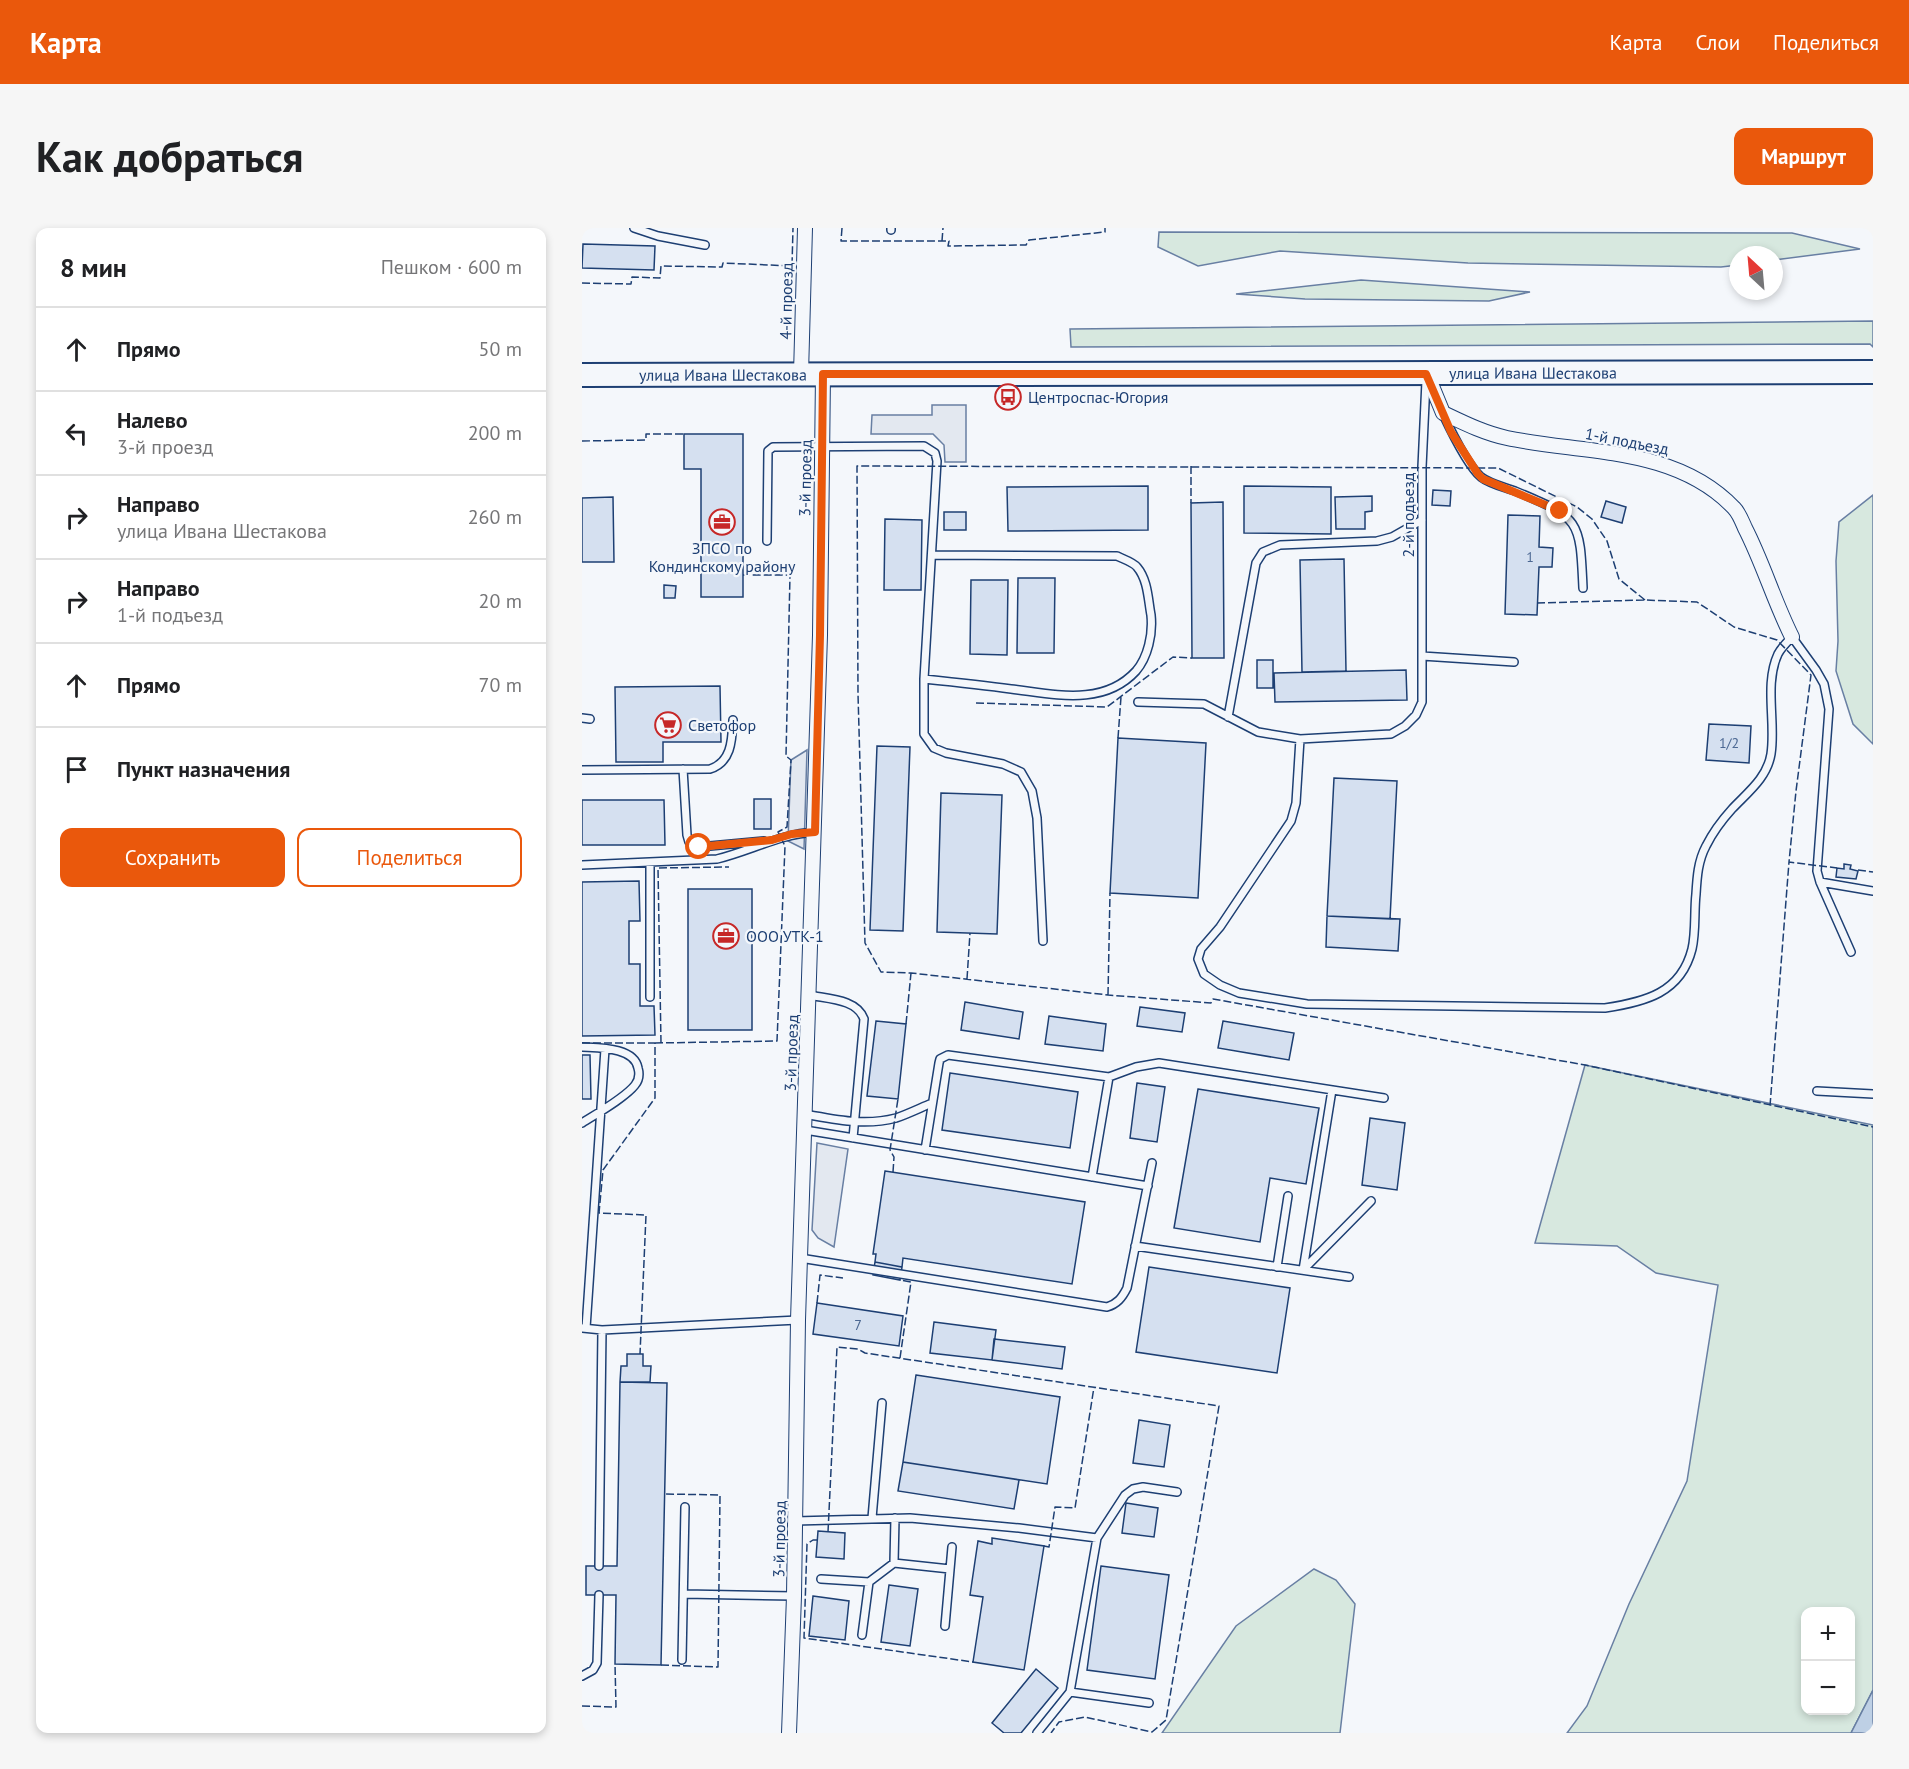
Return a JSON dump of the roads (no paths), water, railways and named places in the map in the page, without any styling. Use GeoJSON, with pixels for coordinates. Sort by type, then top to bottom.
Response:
{"type":"FeatureCollection","features":[{"type":"Feature","properties":{"kind":"main road","name":"улица Ивана Шестакова"},"geometry":{"type":"LineString","coordinates":[[582,375],[1873,372]]}},
{"type":"Feature","properties":{"kind":"street","name":"4-й проезд"},"geometry":{"type":"LineString","coordinates":[[805,228],[812,374]]}},
{"type":"Feature","properties":{"kind":"street","name":"3-й проезд"},"geometry":{"type":"LineString","coordinates":[[789,1733],[794,1596],[798,1320],[815,832],[822,447],[812,374]]}},
{"type":"Feature","properties":{"kind":"street"},"geometry":{"type":"LineString","coordinates":[[1426,374],[1443,413]]}},
{"type":"Feature","properties":{"kind":"street","name":"1-й подъезд"},"geometry":{"type":"LineString","coordinates":[[1443,413],[1485,432],[1508,438],[1623,454],[1672,467],[1697,480],[1735,509],[1751,539],[1792,637]]}},
{"type":"Feature","properties":{"kind":"lane"},"geometry":{"type":"LineString","coordinates":[[634,228],[658,236],[705,245]]}},
{"type":"Feature","properties":{"kind":"lane","name":"2-й подъезд"},"geometry":{"type":"LineString","coordinates":[[1138,702],[1204,704],[1258,732],[1300,739],[1391,734],[1405,726],[1416,715],[1422,702],[1422,520],[1426,374]]}},
{"type":"Feature","properties":{"kind":"lane"},"geometry":{"type":"LineString","coordinates":[[1443,413],[1462,450],[1483,479],[1547,504],[1568,517],[1577,531],[1580,542],[1582,588]]}},
{"type":"Feature","properties":{"kind":"lane"},"geometry":{"type":"LineString","coordinates":[[767,541],[768,452],[773,447],[924,446],[935,453],[937,461],[924,679],[924,735],[934,748],[946,753],[1003,764],[1021,772],[1032,791],[1037,819],[1043,941]]}},
{"type":"Feature","properties":{"kind":"lane"},"geometry":{"type":"LineString","coordinates":[[1228,717],[1256,563],[1263,552],[1280,545],[1377,541],[1392,537],[1422,520]]}},
{"type":"Feature","properties":{"kind":"lane"},"geometry":{"type":"LineString","coordinates":[[924,679],[1069,696],[1110,690],[1127,680],[1143,663],[1148,646],[1151,620],[1147,587],[1137,566],[1117,556],[932,555]]}},
{"type":"Feature","properties":{"kind":"lane"},"geometry":{"type":"LineString","coordinates":[[1300,739],[1296,803],[1291,821],[1220,927],[1201,949],[1198,959],[1204,974],[1220,985],[1239,993],[1307,1004],[1605,1008],[1637,1003],[1664,991],[1684,971],[1692,947],[1698,866],[1715,831],[1760,780],[1767,768],[1771,754],[1775,661],[1781,649],[1792,637],[1824,684],[1829,710],[1817,871],[1851,952]]}},
{"type":"Feature","properties":{"kind":"lane"},"geometry":{"type":"LineString","coordinates":[[1422,656],[1514,662]]}},
{"type":"Feature","properties":{"kind":"lane"},"geometry":{"type":"LineString","coordinates":[[582,718],[590,719]]}},
{"type":"Feature","properties":{"kind":"lane"},"geometry":{"type":"LineString","coordinates":[[582,770],[710,769],[723,763],[731,743],[733,720]]}},
{"type":"Feature","properties":{"kind":"lane"},"geometry":{"type":"LineString","coordinates":[[683,769],[687,835],[693,846],[772,840]]}},
{"type":"Feature","properties":{"kind":"lane"},"geometry":{"type":"LineString","coordinates":[[582,865],[717,859],[738,854],[792,834],[815,832]]}},
{"type":"Feature","properties":{"kind":"lane"},"geometry":{"type":"LineString","coordinates":[[650,862],[650,996]]}},
{"type":"Feature","properties":{"kind":"lane"},"geometry":{"type":"LineString","coordinates":[[1820,882],[1873,891]]}},
{"type":"Feature","properties":{"kind":"lane"},"geometry":{"type":"LineString","coordinates":[[809,995],[854,1005],[861,1011],[864,1029],[853,1138]]}},
{"type":"Feature","properties":{"kind":"lane"},"geometry":{"type":"LineString","coordinates":[[582,1047],[622,1052],[631,1056],[637,1062],[639,1079],[631,1089],[582,1124]]}},
{"type":"Feature","properties":{"kind":"lane"},"geometry":{"type":"LineString","coordinates":[[605,1049],[584,1328],[602,1330],[798,1320]]}},
{"type":"Feature","properties":{"kind":"lane"},"geometry":{"type":"LineString","coordinates":[[925,1150],[939,1063],[940,1059],[948,1055],[1109,1077],[1148,1064],[1159,1063],[1384,1098]]}},
{"type":"Feature","properties":{"kind":"lane"},"geometry":{"type":"LineString","coordinates":[[1092,1177],[1109,1077]]}},
{"type":"Feature","properties":{"kind":"lane"},"geometry":{"type":"LineString","coordinates":[[1303,1270],[1332,1090]]}},
{"type":"Feature","properties":{"kind":"lane"},"geometry":{"type":"LineString","coordinates":[[1817,1091],[1873,1094]]}},
{"type":"Feature","properties":{"kind":"lane"},"geometry":{"type":"LineString","coordinates":[[805,1114],[855,1122],[895,1118],[932,1103]]}},
{"type":"Feature","properties":{"kind":"lane"},"geometry":{"type":"LineString","coordinates":[[805,1130],[1148,1186]]}},
{"type":"Feature","properties":{"kind":"lane"},"geometry":{"type":"LineString","coordinates":[[800,1258],[1107,1307],[1115,1305],[1126,1288],[1152,1163]]}},
{"type":"Feature","properties":{"kind":"lane"},"geometry":{"type":"LineString","coordinates":[[1277,1267],[1288,1196]]}},
{"type":"Feature","properties":{"kind":"lane"},"geometry":{"type":"LineString","coordinates":[[1303,1270],[1371,1201]]}},
{"type":"Feature","properties":{"kind":"lane"},"geometry":{"type":"LineString","coordinates":[[1135,1246],[1349,1277]]}},
{"type":"Feature","properties":{"kind":"lane"},"geometry":{"type":"LineString","coordinates":[[599,1566],[602,1330]]}},
{"type":"Feature","properties":{"kind":"lane"},"geometry":{"type":"LineString","coordinates":[[872,1518],[882,1403]]}},
{"type":"Feature","properties":{"kind":"lane"},"geometry":{"type":"LineString","coordinates":[[1037,1733],[1070,1692],[1097,1538],[1125,1495],[1133,1489],[1143,1487],[1177,1492]]}},
{"type":"Feature","properties":{"kind":"lane"},"geometry":{"type":"LineString","coordinates":[[682,1660],[685,1508]]}},
{"type":"Feature","properties":{"kind":"lane"},"geometry":{"type":"LineString","coordinates":[[795,1521],[895,1518],[1019,1528],[1097,1538]]}},
{"type":"Feature","properties":{"kind":"lane"},"geometry":{"type":"LineString","coordinates":[[894,1563],[895,1518]]}},
{"type":"Feature","properties":{"kind":"lane"},"geometry":{"type":"LineString","coordinates":[[945,1626],[952,1547]]}},
{"type":"Feature","properties":{"kind":"lane"},"geometry":{"type":"LineString","coordinates":[[821,1579],[869,1582],[894,1563],[950,1569]]}},
{"type":"Feature","properties":{"kind":"lane"},"geometry":{"type":"LineString","coordinates":[[862,1635],[869,1582]]}},
{"type":"Feature","properties":{"kind":"lane"},"geometry":{"type":"LineString","coordinates":[[684,1594],[794,1596]]}},
{"type":"Feature","properties":{"kind":"lane"},"geometry":{"type":"LineString","coordinates":[[582,1676],[593,1670],[597,1663],[598,1595]]}},
{"type":"Feature","properties":{"kind":"lane"},"geometry":{"type":"LineString","coordinates":[[1070,1692],[1149,1703]]}},
{"type":"Feature","properties":{"kind":"water"},"geometry":{"type":"Polygon","coordinates":[[[1873,1690],[1873,1733],[1851,1733],[1873,1690]]]}},
{"type":"Feature","properties":{"kind":"place","name":"Центроспас-Югория"},"geometry":{"type":"Point","coordinates":[1008,397]}},
{"type":"Feature","properties":{"kind":"place","name":"ЗПСО по Кондинскому району"},"geometry":{"type":"Point","coordinates":[722,522]}},
{"type":"Feature","properties":{"kind":"place","name":"Светофор"},"geometry":{"type":"Point","coordinates":[668,725]}},
{"type":"Feature","properties":{"kind":"place","name":"ООО УТК-1"},"geometry":{"type":"Point","coordinates":[726,936]}}]}
